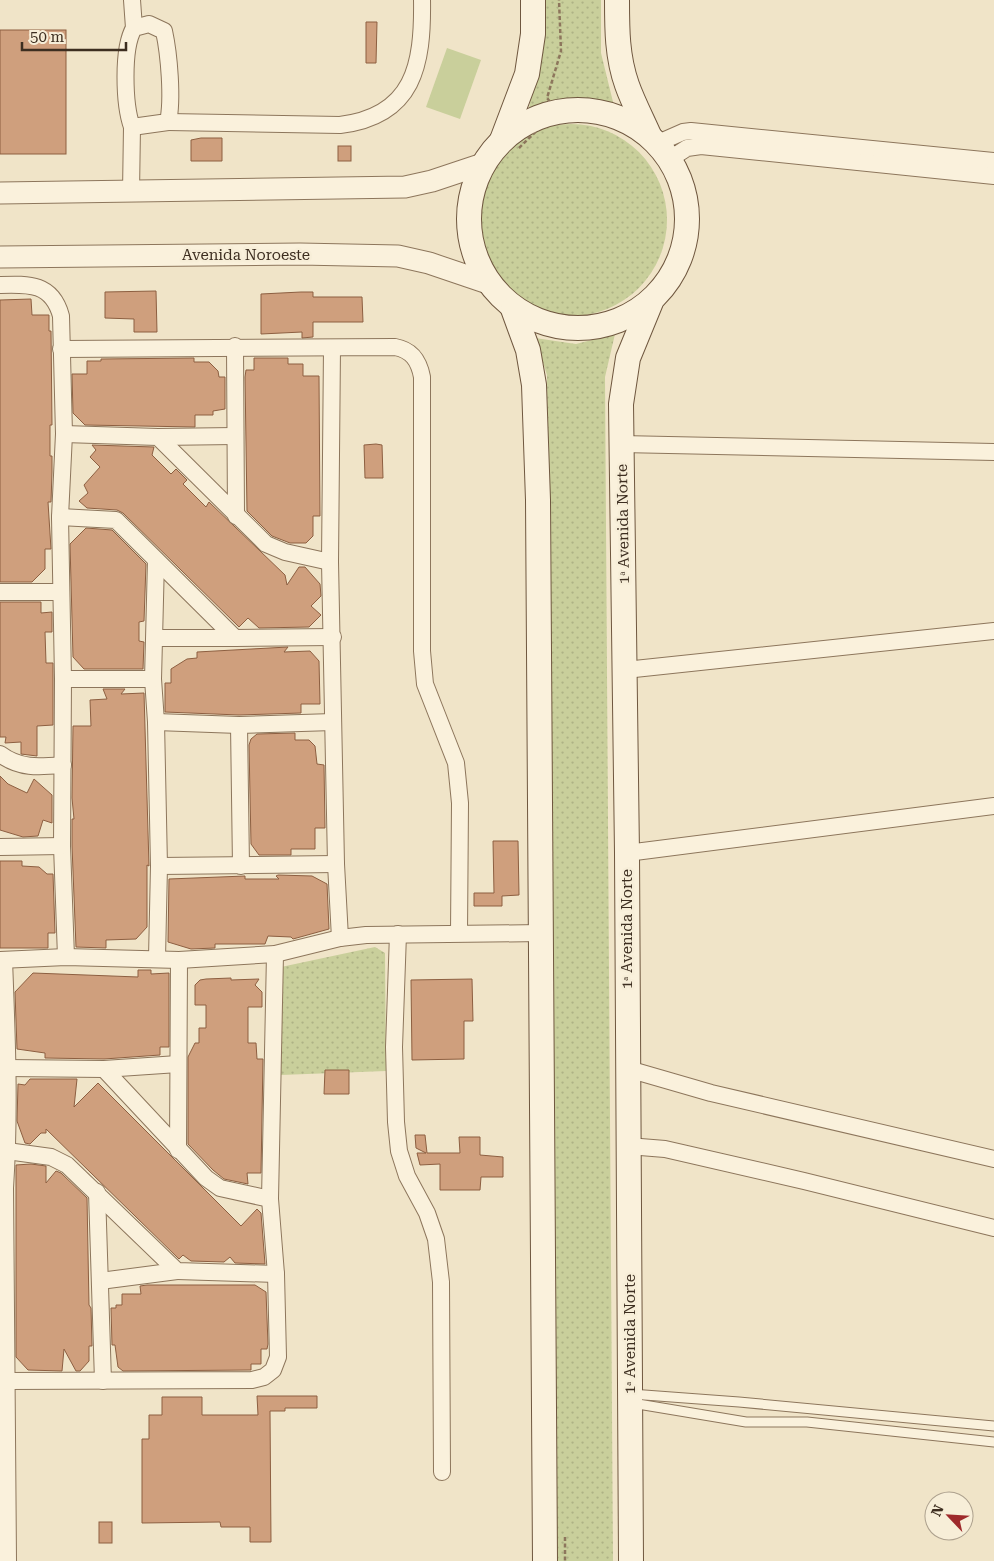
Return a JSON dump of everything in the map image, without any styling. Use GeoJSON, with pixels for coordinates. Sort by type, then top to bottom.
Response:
{"type":"FeatureCollection","features":[{"type":"Feature","properties":{"kind":"main road"},"geometry":{"type":"LineString","coordinates":[[509,145],[527,74],[533,34],[533,0]]}},
{"type":"Feature","properties":{"kind":"main road"},"geometry":{"type":"LineString","coordinates":[[616,0],[617,41],[627,86],[683,187],[687,226],[684,249],[671,278],[651,302],[620,322],[583,330],[547,325],[514,309],[488,283],[474,256],[468,225],[471,193],[483,164],[509,145],[528,122],[557,111],[590,110],[621,118],[659,146]]}},
{"type":"Feature","properties":{"kind":"main road","name":"1ᵃ Avenida Norte"},"geometry":{"type":"LineString","coordinates":[[631,1561],[627,853],[621,404],[628,358],[651,302]]}},
{"type":"Feature","properties":{"kind":"main road"},"geometry":{"type":"LineString","coordinates":[[514,309],[528,350],[534,385],[538,510],[545,1561]]}},
{"type":"Feature","properties":{"kind":"street"},"geometry":{"type":"LineString","coordinates":[[131,192],[132,127],[128,114],[126,64],[129,36],[134,28],[132,0]]}},
{"type":"Feature","properties":{"kind":"street"},"geometry":{"type":"LineString","coordinates":[[132,127],[168,122],[340,125],[360,123],[380,114],[400,100],[411,79],[418,53],[422,0]]}},
{"type":"Feature","properties":{"kind":"street"},"geometry":{"type":"LineString","coordinates":[[134,28],[150,24],[164,31],[167,45],[171,110],[168,122]]}},
{"type":"Feature","properties":{"kind":"street"},"geometry":{"type":"LineString","coordinates":[[659,146],[683,132],[691,131],[994,161]]}},
{"type":"Feature","properties":{"kind":"street"},"geometry":{"type":"LineString","coordinates":[[659,146],[687,148],[701,146],[994,176]]}},
{"type":"Feature","properties":{"kind":"street"},"geometry":{"type":"LineString","coordinates":[[0,193],[405,187],[432,181],[483,164]]}},
{"type":"Feature","properties":{"kind":"street","name":"Avenida Noroeste"},"geometry":{"type":"LineString","coordinates":[[0,257],[300,254],[398,256],[429,263],[488,283]]}},
{"type":"Feature","properties":{"kind":"street"},"geometry":{"type":"LineString","coordinates":[[0,285],[26,284],[42,289],[50,295],[58,306],[61,316],[64,434],[60,517],[64,679],[62,846],[66,957]]}},
{"type":"Feature","properties":{"kind":"street"},"geometry":{"type":"LineString","coordinates":[[61,349],[235,346],[403,348],[417,361],[420,368],[422,651],[425,684],[456,763],[460,804],[459,933]]}},
{"type":"Feature","properties":{"kind":"street"},"geometry":{"type":"LineString","coordinates":[[235,346],[236,516]]}},
{"type":"Feature","properties":{"kind":"street"},"geometry":{"type":"LineString","coordinates":[[332,348],[330,562],[333,636],[336,864],[340,938]]}},
{"type":"Feature","properties":{"kind":"street"},"geometry":{"type":"LineString","coordinates":[[64,434],[158,437],[235,436]]}},
{"type":"Feature","properties":{"kind":"street"},"geometry":{"type":"LineString","coordinates":[[158,437],[236,516],[274,549],[330,562]]}},
{"type":"Feature","properties":{"kind":"street"},"geometry":{"type":"LineString","coordinates":[[621,444],[994,452]]}},
{"type":"Feature","properties":{"kind":"street"},"geometry":{"type":"LineString","coordinates":[[60,517],[116,520],[235,638]]}},
{"type":"Feature","properties":{"kind":"street"},"geometry":{"type":"LineString","coordinates":[[156,560],[156,638],[153,679],[156,722],[159,866],[157,958]]}},
{"type":"Feature","properties":{"kind":"street"},"geometry":{"type":"LineString","coordinates":[[0,592],[61,592]]}},
{"type":"Feature","properties":{"kind":"street"},"geometry":{"type":"LineString","coordinates":[[625,670],[994,631]]}},
{"type":"Feature","properties":{"kind":"street"},"geometry":{"type":"LineString","coordinates":[[156,638],[333,636]]}},
{"type":"Feature","properties":{"kind":"street"},"geometry":{"type":"LineString","coordinates":[[64,679],[153,679]]}},
{"type":"Feature","properties":{"kind":"street"},"geometry":{"type":"LineString","coordinates":[[156,722],[239,725],[333,722]]}},
{"type":"Feature","properties":{"kind":"street"},"geometry":{"type":"LineString","coordinates":[[239,725],[241,866]]}},
{"type":"Feature","properties":{"kind":"street"},"geometry":{"type":"LineString","coordinates":[[0,754],[16,764],[31,767],[63,766]]}},
{"type":"Feature","properties":{"kind":"street"},"geometry":{"type":"LineString","coordinates":[[627,853],[994,806]]}},
{"type":"Feature","properties":{"kind":"street"},"geometry":{"type":"LineString","coordinates":[[0,847],[62,846]]}},
{"type":"Feature","properties":{"kind":"street"},"geometry":{"type":"LineString","coordinates":[[159,866],[336,864]]}},
{"type":"Feature","properties":{"kind":"street"},"geometry":{"type":"LineString","coordinates":[[8,1561],[3,1426],[7,1382],[2,1188],[7,1151],[7,1068],[2,960],[66,957],[179,960],[275,954],[340,938],[398,934],[541,932]]}},
{"type":"Feature","properties":{"kind":"street"},"geometry":{"type":"LineString","coordinates":[[398,934],[394,1048],[396,1122],[399,1151],[407,1176],[427,1213],[436,1239],[441,1282],[442,1472]]}},
{"type":"Feature","properties":{"kind":"street"},"geometry":{"type":"LineString","coordinates":[[7,1382],[252,1380],[264,1377],[272,1370],[278,1357],[276,1274],[270,1199],[275,954]]}},
{"type":"Feature","properties":{"kind":"street"},"geometry":{"type":"LineString","coordinates":[[178,1150],[179,960]]}},
{"type":"Feature","properties":{"kind":"street"},"geometry":{"type":"LineString","coordinates":[[7,1068],[104,1069],[178,1064]]}},
{"type":"Feature","properties":{"kind":"street"},"geometry":{"type":"LineString","coordinates":[[628,1066],[994,1147]]}},
{"type":"Feature","properties":{"kind":"street"},"geometry":{"type":"LineString","coordinates":[[628,1066],[711,1093],[994,1159]]}},
{"type":"Feature","properties":{"kind":"street"},"geometry":{"type":"LineString","coordinates":[[104,1069],[206,1178],[220,1188],[270,1199]]}},
{"type":"Feature","properties":{"kind":"street"},"geometry":{"type":"LineString","coordinates":[[628,1146],[683,1153],[994,1228]]}},
{"type":"Feature","properties":{"kind":"street"},"geometry":{"type":"LineString","coordinates":[[7,1151],[51,1157],[67,1165],[97,1192],[177,1272]]}},
{"type":"Feature","properties":{"kind":"street"},"geometry":{"type":"LineString","coordinates":[[97,1192],[103,1380]]}},
{"type":"Feature","properties":{"kind":"street"},"geometry":{"type":"LineString","coordinates":[[100,1281],[177,1272],[276,1274]]}},
{"type":"Feature","properties":{"kind":"lane"},"geometry":{"type":"LineString","coordinates":[[630,1398],[739,1402],[994,1426]]}},
{"type":"Feature","properties":{"kind":"lane"},"geometry":{"type":"LineString","coordinates":[[630,1398],[746,1422],[807,1422],[994,1442]]}},
{"type":"Feature","properties":{"kind":"path"},"geometry":{"type":"LineString","coordinates":[[509,145],[557,111],[548,98],[561,51],[559,0]]}},
{"type":"Feature","properties":{"kind":"green space"},"geometry":{"type":"Polygon","coordinates":[[[539,0],[601,0],[601,53],[615,110],[593,104],[562,100],[529,108],[540,47],[539,0]]]}},
{"type":"Feature","properties":{"kind":"green space"},"geometry":{"type":"Polygon","coordinates":[[[447,48],[481,60],[460,119],[426,107],[447,48]]]}},
{"type":"Feature","properties":{"kind":"green space"},"geometry":{"type":"Polygon","coordinates":[[[571,124],[590,126],[608,131],[624,140],[639,152],[651,167],[660,183],[665,201],[667,220],[665,239],[660,257],[651,273],[639,288],[624,300],[608,309],[590,314],[571,316],[552,314],[534,309],[518,300],[503,288],[491,273],[482,257],[477,239],[475,220],[477,201],[482,183],[491,167],[503,152],[518,140],[534,131],[552,126],[571,124]]]}},
{"type":"Feature","properties":{"kind":"green space"},"geometry":{"type":"Polygon","coordinates":[[[615,334],[605,377],[613,1561],[554,1561],[547,375],[535,338],[576,344],[615,334]]]}},
{"type":"Feature","properties":{"kind":"green space"},"geometry":{"type":"Polygon","coordinates":[[[375,947],[385,953],[386,1071],[281,1075],[281,967],[375,947]]]}},
{"type":"Feature","properties":{"kind":"building"},"geometry":{"type":"Polygon","coordinates":[[[366,22],[377,22],[376,63],[366,63],[366,22]]]}},
{"type":"Feature","properties":{"kind":"building"},"geometry":{"type":"Polygon","coordinates":[[[0,30],[66,30],[66,154],[0,154],[0,30]]]}},
{"type":"Feature","properties":{"kind":"building"},"geometry":{"type":"Polygon","coordinates":[[[222,138],[222,161],[191,161],[191,140],[222,138]]]}},
{"type":"Feature","properties":{"kind":"building"},"geometry":{"type":"Polygon","coordinates":[[[338,146],[351,146],[351,161],[338,161],[338,146]]]}},
{"type":"Feature","properties":{"kind":"building"},"geometry":{"type":"Polygon","coordinates":[[[156,291],[157,332],[134,332],[134,319],[105,318],[105,292],[156,291]]]}},
{"type":"Feature","properties":{"kind":"building"},"geometry":{"type":"Polygon","coordinates":[[[313,292],[313,297],[362,297],[363,322],[313,322],[313,337],[302,338],[302,332],[261,334],[261,294],[313,292]]]}},
{"type":"Feature","properties":{"kind":"building"},"geometry":{"type":"Polygon","coordinates":[[[31,299],[32,315],[49,315],[49,331],[51,331],[52,425],[50,425],[50,456],[52,456],[52,472],[51,502],[48,502],[51,549],[45,549],[45,569],[32,582],[0,582],[0,300],[31,299]]]}},
{"type":"Feature","properties":{"kind":"building"},"geometry":{"type":"Polygon","coordinates":[[[194,358],[194,362],[209,362],[218,371],[219,377],[225,377],[225,409],[213,411],[213,415],[195,415],[195,427],[85,425],[73,413],[72,374],[87,374],[87,361],[101,361],[101,359],[194,358]]]}},
{"type":"Feature","properties":{"kind":"building"},"geometry":{"type":"Polygon","coordinates":[[[254,358],[288,358],[288,364],[303,364],[303,376],[319,376],[320,516],[313,516],[313,536],[306,543],[290,543],[272,536],[247,511],[245,377],[246,370],[254,370],[254,358]]]}},
{"type":"Feature","properties":{"kind":"building"},"geometry":{"type":"Polygon","coordinates":[[[92,445],[154,447],[152,455],[171,474],[176,469],[187,480],[183,484],[206,507],[209,502],[285,575],[287,585],[299,567],[305,567],[320,584],[321,596],[311,606],[321,615],[309,627],[259,628],[248,618],[239,627],[123,513],[117,510],[87,508],[79,501],[88,493],[84,485],[100,467],[90,457],[96,450],[92,445]]]}},
{"type":"Feature","properties":{"kind":"building"},"geometry":{"type":"Polygon","coordinates":[[[364,445],[382,445],[383,478],[365,478],[364,445]]]}},
{"type":"Feature","properties":{"kind":"building"},"geometry":{"type":"Polygon","coordinates":[[[86,528],[112,530],[146,564],[144,621],[139,622],[139,641],[144,642],[143,669],[84,669],[73,657],[70,544],[86,528]]]}},
{"type":"Feature","properties":{"kind":"building"},"geometry":{"type":"Polygon","coordinates":[[[0,602],[41,602],[41,613],[52,612],[52,632],[45,632],[46,663],[53,663],[53,725],[37,726],[37,756],[21,754],[21,742],[5,743],[6,737],[0,737],[0,602]]]}},
{"type":"Feature","properties":{"kind":"building"},"geometry":{"type":"Polygon","coordinates":[[[288,647],[284,652],[310,651],[319,661],[320,704],[301,704],[301,713],[239,715],[165,712],[165,683],[171,683],[171,669],[187,659],[197,658],[197,652],[288,647]]]}},
{"type":"Feature","properties":{"kind":"building"},"geometry":{"type":"Polygon","coordinates":[[[103,689],[125,689],[121,694],[144,693],[149,866],[147,865],[147,927],[136,939],[106,940],[106,948],[76,947],[72,846],[72,819],[74,819],[72,798],[73,726],[91,726],[90,700],[107,699],[103,689]]]}},
{"type":"Feature","properties":{"kind":"building"},"geometry":{"type":"Polygon","coordinates":[[[295,733],[295,740],[309,740],[315,746],[317,764],[324,765],[325,828],[315,828],[315,849],[291,849],[291,855],[259,855],[251,844],[249,745],[251,739],[257,734],[295,733]]]}},
{"type":"Feature","properties":{"kind":"building"},"geometry":{"type":"Polygon","coordinates":[[[0,776],[8,784],[27,793],[34,779],[52,795],[52,823],[43,820],[38,836],[23,837],[0,830],[0,776]]]}},
{"type":"Feature","properties":{"kind":"building"},"geometry":{"type":"Polygon","coordinates":[[[493,841],[518,841],[519,895],[502,896],[502,906],[474,906],[474,893],[494,893],[493,841]]]}},
{"type":"Feature","properties":{"kind":"building"},"geometry":{"type":"Polygon","coordinates":[[[0,861],[22,861],[22,866],[39,867],[47,874],[53,874],[55,933],[48,933],[48,948],[0,948],[0,861]]]}},
{"type":"Feature","properties":{"kind":"building"},"geometry":{"type":"Polygon","coordinates":[[[245,876],[245,879],[279,879],[276,876],[312,876],[327,884],[329,929],[293,939],[291,937],[268,936],[265,944],[215,944],[215,948],[191,949],[168,942],[169,879],[245,876]]]}},
{"type":"Feature","properties":{"kind":"building"},"geometry":{"type":"Polygon","coordinates":[[[138,970],[151,970],[151,974],[169,973],[169,1047],[160,1047],[160,1055],[104,1059],[45,1058],[45,1053],[17,1049],[15,992],[33,973],[138,977],[138,970]]]}},
{"type":"Feature","properties":{"kind":"building"},"geometry":{"type":"Polygon","coordinates":[[[231,978],[231,980],[259,979],[255,985],[262,992],[262,1007],[248,1007],[248,1043],[256,1043],[257,1059],[263,1059],[261,1173],[247,1173],[248,1184],[224,1179],[188,1144],[188,1057],[195,1043],[199,1043],[199,1028],[206,1028],[206,1005],[195,1005],[195,985],[200,980],[231,978]]]}},
{"type":"Feature","properties":{"kind":"building"},"geometry":{"type":"Polygon","coordinates":[[[472,979],[473,1021],[464,1021],[464,1059],[412,1060],[411,980],[472,979]]]}},
{"type":"Feature","properties":{"kind":"building"},"geometry":{"type":"Polygon","coordinates":[[[325,1070],[349,1070],[349,1094],[324,1094],[325,1070]]]}},
{"type":"Feature","properties":{"kind":"building"},"geometry":{"type":"Polygon","coordinates":[[[30,1079],[77,1079],[74,1107],[98,1083],[241,1226],[257,1209],[261,1213],[265,1264],[235,1263],[230,1257],[224,1262],[191,1261],[183,1255],[179,1259],[46,1129],[46,1133],[41,1133],[30,1144],[25,1143],[17,1121],[18,1084],[25,1085],[30,1079]]]}},
{"type":"Feature","properties":{"kind":"building"},"geometry":{"type":"Polygon","coordinates":[[[415,1135],[425,1135],[427,1153],[460,1153],[459,1137],[480,1137],[480,1155],[503,1157],[503,1177],[481,1177],[480,1190],[440,1190],[440,1164],[420,1165],[417,1153],[426,1153],[416,1148],[415,1135]]]}},
{"type":"Feature","properties":{"kind":"building"},"geometry":{"type":"Polygon","coordinates":[[[16,1165],[46,1166],[46,1183],[56,1171],[61,1173],[87,1198],[89,1305],[91,1308],[92,1346],[89,1346],[89,1361],[80,1371],[76,1371],[64,1349],[62,1371],[28,1370],[16,1357],[16,1165]]]}},
{"type":"Feature","properties":{"kind":"building"},"geometry":{"type":"Polygon","coordinates":[[[147,1285],[255,1285],[266,1292],[268,1344],[267,1349],[261,1349],[261,1364],[251,1364],[251,1370],[123,1371],[118,1367],[115,1345],[112,1345],[111,1308],[116,1308],[116,1305],[122,1305],[122,1294],[141,1294],[140,1286],[147,1285]]]}},
{"type":"Feature","properties":{"kind":"building"},"geometry":{"type":"Polygon","coordinates":[[[257,1396],[317,1396],[317,1408],[285,1408],[285,1411],[270,1411],[271,1542],[250,1542],[250,1527],[221,1527],[220,1522],[142,1523],[142,1439],[149,1439],[149,1415],[162,1415],[162,1397],[202,1397],[202,1415],[258,1415],[257,1396]]]}},
{"type":"Feature","properties":{"kind":"building"},"geometry":{"type":"Polygon","coordinates":[[[99,1522],[112,1522],[112,1543],[99,1543],[99,1522]]]}}]}
